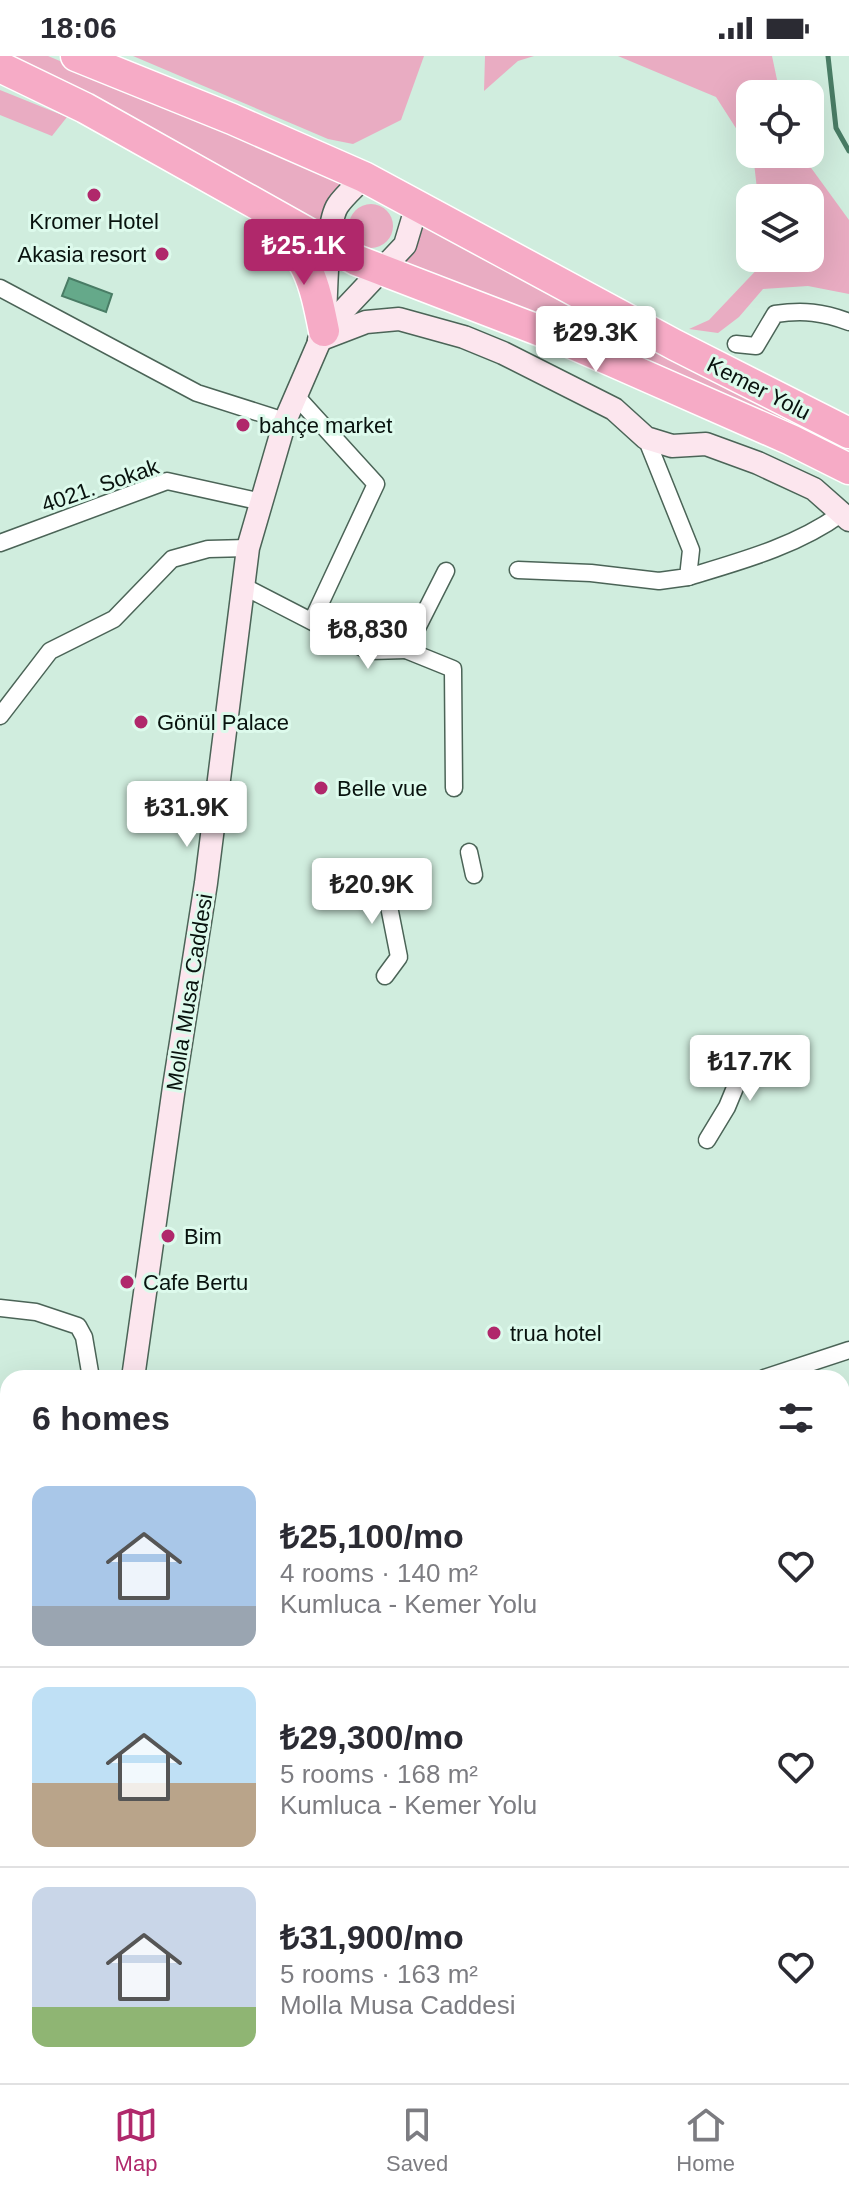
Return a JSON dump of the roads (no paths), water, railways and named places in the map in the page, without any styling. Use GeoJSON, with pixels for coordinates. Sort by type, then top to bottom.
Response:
{"type":"FeatureCollection","features":[{"type":"Feature","properties":{"kind":"highway","name":"Kemer Yolu"},"geometry":{"type":"LineString","coordinates":[[76,56],[364,177],[675,345],[849,433]]}},
{"type":"Feature","properties":{"kind":"highway"},"geometry":{"type":"LineString","coordinates":[[0,67],[85,108],[328,244],[381,270],[579,346],[849,469]]}},
{"type":"Feature","properties":{"kind":"highway"},"geometry":{"type":"LineString","coordinates":[[208,176],[286,237],[309,268],[321,336]]}},
{"type":"Feature","properties":{"kind":"street"},"geometry":{"type":"LineString","coordinates":[[321,336],[329,268],[328,244],[336,208],[364,177]]}},
{"type":"Feature","properties":{"kind":"street"},"geometry":{"type":"LineString","coordinates":[[321,336],[405,245],[417,205]]}},
{"type":"Feature","properties":{"kind":"street"},"geometry":{"type":"LineString","coordinates":[[0,288],[197,393],[285,421]]}},
{"type":"Feature","properties":{"kind":"street"},"geometry":{"type":"LineString","coordinates":[[736,344],[756,346],[775,314],[801,310],[827,314],[849,322]]}},
{"type":"Feature","properties":{"kind":"street"},"geometry":{"type":"LineString","coordinates":[[321,336],[366,322],[399,319],[464,337],[503,353],[614,409],[646,438],[672,446],[706,444],[758,463],[814,489],[845,516],[786,544],[688,577],[659,581],[591,573],[518,570]]}},
{"type":"Feature","properties":{"kind":"street","name":"Molla Musa Caddesi"},"geometry":{"type":"LineString","coordinates":[[134,1370],[206,883],[248,548],[285,421],[321,336]]}},
{"type":"Feature","properties":{"kind":"street"},"geometry":{"type":"LineString","coordinates":[[296,396],[376,484],[312,621]]}},
{"type":"Feature","properties":{"kind":"street"},"geometry":{"type":"LineString","coordinates":[[646,438],[691,550],[688,577]]}},
{"type":"Feature","properties":{"kind":"street","name":"4021. Sokak"},"geometry":{"type":"LineString","coordinates":[[0,543],[167,481],[262,502]]}},
{"type":"Feature","properties":{"kind":"street"},"geometry":{"type":"LineString","coordinates":[[0,716],[50,651],[114,619],[172,559],[208,549],[248,548]]}},
{"type":"Feature","properties":{"kind":"street"},"geometry":{"type":"LineString","coordinates":[[406,650],[446,571]]}},
{"type":"Feature","properties":{"kind":"street"},"geometry":{"type":"LineString","coordinates":[[243,586],[369,651],[406,650],[453,669],[454,788]]}},
{"type":"Feature","properties":{"kind":"street"},"geometry":{"type":"LineString","coordinates":[[469,852],[474,875]]}},
{"type":"Feature","properties":{"kind":"street"},"geometry":{"type":"LineString","coordinates":[[384,881],[399,957],[385,976]]}},
{"type":"Feature","properties":{"kind":"street"},"geometry":{"type":"LineString","coordinates":[[707,1140],[727,1107],[739,1078],[737,1051]]}},
{"type":"Feature","properties":{"kind":"street"},"geometry":{"type":"LineString","coordinates":[[0,1308],[36,1312],[78,1326],[84,1337],[90,1370]]}},
{"type":"Feature","properties":{"kind":"street"},"geometry":{"type":"LineString","coordinates":[[788,1370],[849,1350]]}},
{"type":"Feature","properties":{"kind":"waterway"},"geometry":{"type":"LineString","coordinates":[[828,56],[836,128],[849,151]]}},
{"type":"Feature","properties":{"kind":"place","name":"Kromer Hotel"},"geometry":{"type":"Point","coordinates":[94,195]}},
{"type":"Feature","properties":{"kind":"place","name":"Akasia resort"},"geometry":{"type":"Point","coordinates":[162,254]}},
{"type":"Feature","properties":{"kind":"place","name":"bahçe market"},"geometry":{"type":"Point","coordinates":[243,425]}},
{"type":"Feature","properties":{"kind":"place","name":"Gönül Palace"},"geometry":{"type":"Point","coordinates":[141,722]}},
{"type":"Feature","properties":{"kind":"place","name":"Belle vue"},"geometry":{"type":"Point","coordinates":[321,788]}},
{"type":"Feature","properties":{"kind":"place","name":"Bim"},"geometry":{"type":"Point","coordinates":[168,1236]}},
{"type":"Feature","properties":{"kind":"place","name":"Cafe Bertu"},"geometry":{"type":"Point","coordinates":[127,1282]}},
{"type":"Feature","properties":{"kind":"place","name":"trua hotel"},"geometry":{"type":"Point","coordinates":[494,1333]}}]}
